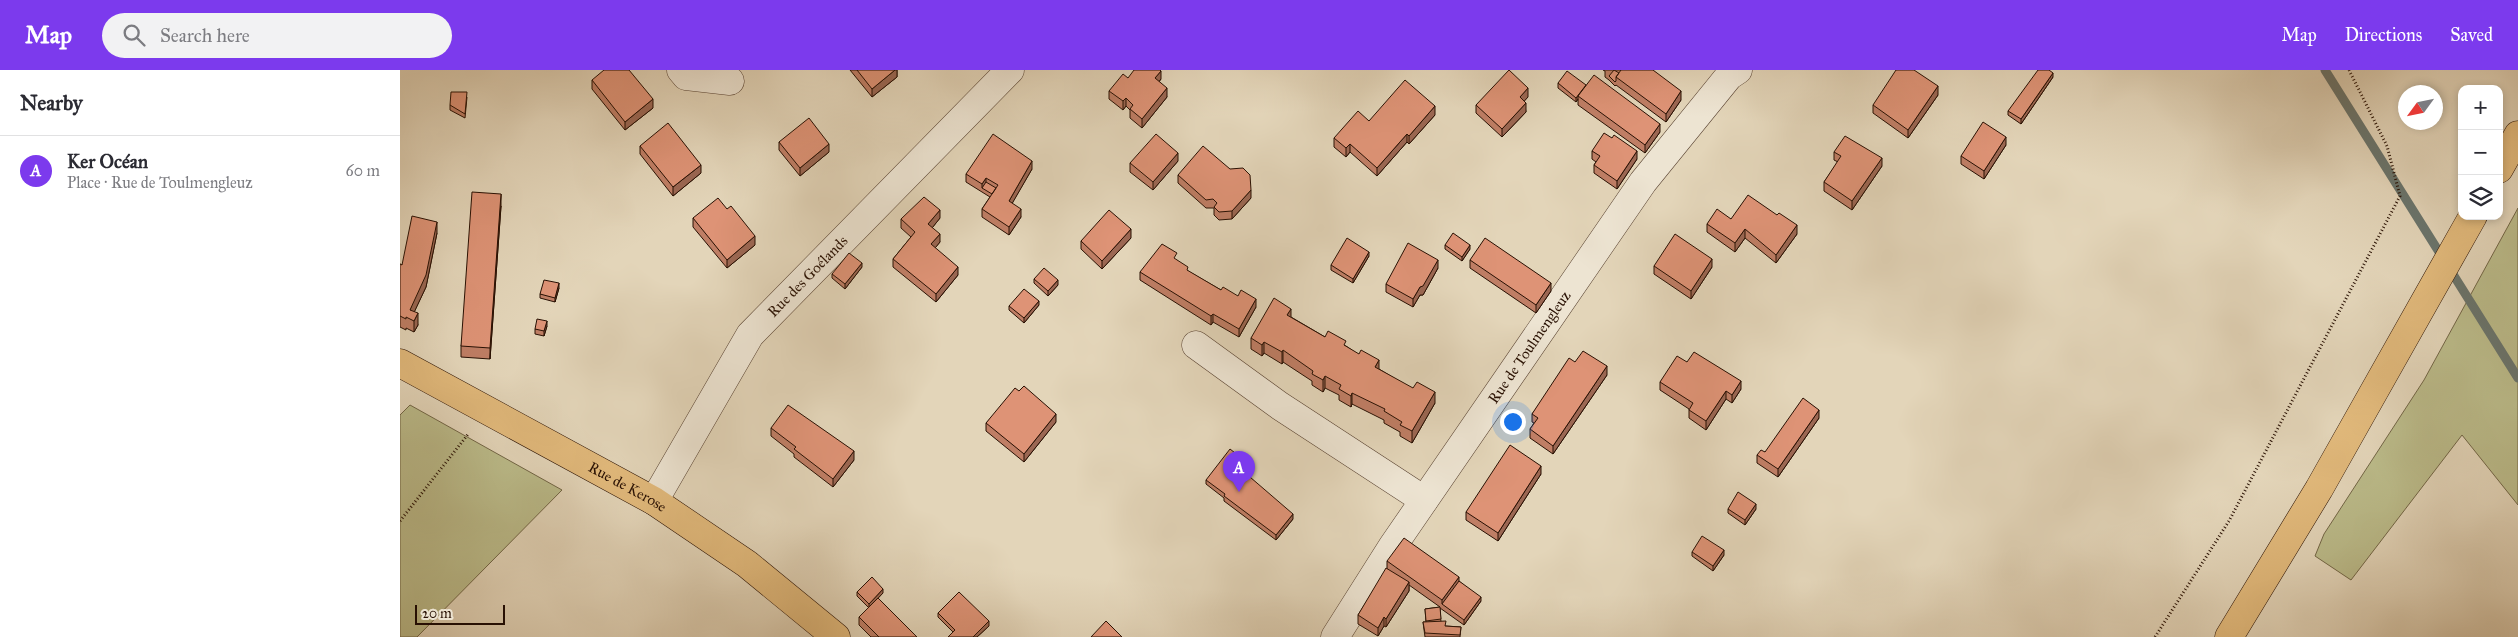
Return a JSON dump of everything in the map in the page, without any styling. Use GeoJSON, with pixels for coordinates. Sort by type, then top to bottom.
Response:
{"type":"FeatureCollection","features":[{"type":"Feature","properties":{"kind":"main road"},"geometry":{"type":"LineString","coordinates":[[2503,162],[2518,135]]}},
{"type":"Feature","properties":{"kind":"main road"},"geometry":{"type":"LineString","coordinates":[[2229,637],[2319,490],[2471,220]]}},
{"type":"Feature","properties":{"kind":"main road","name":"Rue de Kerose"},"geometry":{"type":"LineString","coordinates":[[400,363],[654,501],[747,564],[836,637]]}},
{"type":"Feature","properties":{"kind":"street"},"geometry":{"type":"LineString","coordinates":[[681,70],[686,76],[730,81]]}},
{"type":"Feature","properties":{"kind":"street","name":"Rue de Toulmengleuz"},"geometry":{"type":"LineString","coordinates":[[1335,637],[1424,500],[1643,182],[1729,76],[1738,70]]}},
{"type":"Feature","properties":{"kind":"street","name":"Rue des Goélands"},"geometry":{"type":"LineString","coordinates":[[654,501],[750,334],[999,74]]}},
{"type":"Feature","properties":{"kind":"street"},"geometry":{"type":"LineString","coordinates":[[1196,345],[1280,406],[1424,500]]}},
{"type":"Feature","properties":{"kind":"path"},"geometry":{"type":"LineString","coordinates":[[2155,637],[2230,521],[2400,196],[2387,146],[2349,70]]}},
{"type":"Feature","properties":{"kind":"path"},"geometry":{"type":"LineString","coordinates":[[400,521],[486,411]]}},
{"type":"Feature","properties":{"kind":"green space"},"geometry":{"type":"Polygon","coordinates":[[[2518,208],[2518,505],[2462,435],[2351,580],[2315,556],[2324,534],[2424,380],[2518,208]]]}},
{"type":"Feature","properties":{"kind":"green space"},"geometry":{"type":"Polygon","coordinates":[[[410,405],[562,490],[417,637],[400,637],[400,415],[410,405]]]}},
{"type":"Feature","properties":{"kind":"building"},"geometry":{"type":"Polygon","coordinates":[[[604,70],[629,70],[653,99],[625,122],[592,80],[604,70]]]}},
{"type":"Feature","properties":{"kind":"building"},"geometry":{"type":"Polygon","coordinates":[[[857,70],[895,70],[872,89],[857,70]]]}},
{"type":"Feature","properties":{"kind":"building"},"geometry":{"type":"Polygon","coordinates":[[[1134,70],[1160,70],[1155,78],[1167,88],[1142,119],[1130,109],[1133,105],[1126,98],[1123,101],[1109,91],[1123,74],[1128,78],[1134,70]]]}},
{"type":"Feature","properties":{"kind":"building"},"geometry":{"type":"Polygon","coordinates":[[[1509,70],[1528,88],[1520,97],[1526,103],[1502,129],[1476,105],[1509,70]]]}},
{"type":"Feature","properties":{"kind":"building"},"geometry":{"type":"Polygon","coordinates":[[[1614,70],[1619,73],[1615,82],[1609,76],[1614,70]]]}},
{"type":"Feature","properties":{"kind":"building"},"geometry":{"type":"Polygon","coordinates":[[[1621,70],[1653,70],[1681,91],[1666,114],[1616,77],[1621,70]]]}},
{"type":"Feature","properties":{"kind":"building"},"geometry":{"type":"Polygon","coordinates":[[[1896,70],[1914,70],[1938,86],[1908,130],[1873,105],[1896,70]]]}},
{"type":"Feature","properties":{"kind":"building"},"geometry":{"type":"Polygon","coordinates":[[[2038,70],[2049,70],[2053,73],[2021,119],[2008,111],[2038,70]]]}},
{"type":"Feature","properties":{"kind":"building"},"geometry":{"type":"Polygon","coordinates":[[[1567,71],[1586,85],[1576,98],[1558,83],[1567,71]]]}},
{"type":"Feature","properties":{"kind":"building"},"geometry":{"type":"Polygon","coordinates":[[[1594,75],[1660,124],[1645,145],[1578,96],[1594,75]]]}},
{"type":"Feature","properties":{"kind":"building"},"geometry":{"type":"Polygon","coordinates":[[[1405,80],[1435,106],[1409,136],[1407,134],[1377,168],[1350,144],[1346,148],[1334,138],[1358,111],[1369,121],[1405,80]]]}},
{"type":"Feature","properties":{"kind":"building"},"geometry":{"type":"Polygon","coordinates":[[[451,92],[467,92],[465,114],[450,105],[451,92]]]}},
{"type":"Feature","properties":{"kind":"building"},"geometry":{"type":"Polygon","coordinates":[[[809,118],[829,144],[800,168],[779,142],[809,118]]]}},
{"type":"Feature","properties":{"kind":"building"},"geometry":{"type":"Polygon","coordinates":[[[1983,122],[2006,137],[1984,171],[1961,156],[1983,122]]]}},
{"type":"Feature","properties":{"kind":"building"},"geometry":{"type":"Polygon","coordinates":[[[668,123],[701,165],[673,187],[640,146],[668,123]]]}},
{"type":"Feature","properties":{"kind":"building"},"geometry":{"type":"Polygon","coordinates":[[[1604,133],[1612,138],[1614,135],[1637,151],[1617,181],[1594,165],[1600,156],[1592,151],[1604,133]]]}},
{"type":"Feature","properties":{"kind":"building"},"geometry":{"type":"Polygon","coordinates":[[[993,134],[1032,161],[1009,201],[1021,209],[1009,227],[982,209],[998,185],[986,178],[982,184],[966,174],[993,134]]]}},
{"type":"Feature","properties":{"kind":"building"},"geometry":{"type":"Polygon","coordinates":[[[1156,134],[1178,153],[1153,182],[1130,163],[1156,134]]]}},
{"type":"Feature","properties":{"kind":"building"},"geometry":{"type":"Polygon","coordinates":[[[1845,136],[1882,158],[1852,201],[1824,182],[1841,156],[1834,152],[1845,136]]]}},
{"type":"Feature","properties":{"kind":"building"},"geometry":{"type":"Polygon","coordinates":[[[1203,146],[1230,169],[1243,168],[1250,175],[1251,190],[1232,211],[1219,212],[1214,207],[1217,203],[1213,199],[1206,200],[1178,175],[1203,146]]]}},
{"type":"Feature","properties":{"kind":"building"},"geometry":{"type":"Polygon","coordinates":[[[986,182],[996,188],[992,194],[982,188],[986,182]]]}},
{"type":"Feature","properties":{"kind":"building"},"geometry":{"type":"Polygon","coordinates":[[[472,192],[501,194],[490,348],[461,346],[472,192]]]}},
{"type":"Feature","properties":{"kind":"building"},"geometry":{"type":"Polygon","coordinates":[[[1748,195],[1777,215],[1779,213],[1797,225],[1776,255],[1745,229],[1735,243],[1707,224],[1717,209],[1731,219],[1748,195]]]}},
{"type":"Feature","properties":{"kind":"building"},"geometry":{"type":"Polygon","coordinates":[[[924,197],[940,210],[928,224],[940,234],[931,244],[958,267],[936,294],[893,259],[915,232],[901,219],[924,197]]]}},
{"type":"Feature","properties":{"kind":"building"},"geometry":{"type":"Polygon","coordinates":[[[718,198],[727,209],[731,206],[755,236],[727,260],[693,218],[718,198]]]}},
{"type":"Feature","properties":{"kind":"building"},"geometry":{"type":"Polygon","coordinates":[[[1109,210],[1131,229],[1102,261],[1081,241],[1109,210]]]}},
{"type":"Feature","properties":{"kind":"building"},"geometry":{"type":"Polygon","coordinates":[[[412,216],[437,222],[426,275],[410,310],[418,313],[414,321],[400,316],[400,264],[402,265],[412,216]]]}},
{"type":"Feature","properties":{"kind":"building"},"geometry":{"type":"Polygon","coordinates":[[[1453,233],[1470,245],[1462,257],[1445,245],[1453,233]]]}},
{"type":"Feature","properties":{"kind":"building"},"geometry":{"type":"Polygon","coordinates":[[[1675,234],[1712,259],[1691,291],[1654,266],[1675,234]]]}},
{"type":"Feature","properties":{"kind":"building"},"geometry":{"type":"Polygon","coordinates":[[[1347,238],[1369,252],[1353,279],[1331,265],[1347,238]]]}},
{"type":"Feature","properties":{"kind":"building"},"geometry":{"type":"Polygon","coordinates":[[[1485,238],[1551,283],[1536,305],[1470,260],[1485,238]]]}},
{"type":"Feature","properties":{"kind":"building"},"geometry":{"type":"Polygon","coordinates":[[[1408,243],[1438,260],[1413,299],[1386,284],[1408,243]]]}},
{"type":"Feature","properties":{"kind":"building"},"geometry":{"type":"Polygon","coordinates":[[[1162,244],[1177,253],[1174,258],[1188,267],[1187,270],[1221,290],[1223,287],[1238,296],[1241,290],[1256,299],[1239,329],[1213,314],[1211,316],[1140,272],[1162,244]]]}},
{"type":"Feature","properties":{"kind":"building"},"geometry":{"type":"Polygon","coordinates":[[[849,253],[862,263],[845,284],[832,274],[849,253]]]}},
{"type":"Feature","properties":{"kind":"building"},"geometry":{"type":"Polygon","coordinates":[[[1044,268],[1058,280],[1048,291],[1034,279],[1044,268]]]}},
{"type":"Feature","properties":{"kind":"building"},"geometry":{"type":"Polygon","coordinates":[[[544,280],[559,283],[555,298],[540,294],[544,280]]]}},
{"type":"Feature","properties":{"kind":"building"},"geometry":{"type":"Polygon","coordinates":[[[1024,289],[1039,301],[1024,318],[1009,306],[1024,289]]]}},
{"type":"Feature","properties":{"kind":"building"},"geometry":{"type":"Polygon","coordinates":[[[1274,298],[1291,309],[1287,315],[1325,337],[1328,331],[1346,341],[1344,345],[1359,354],[1361,350],[1379,360],[1375,367],[1413,388],[1417,382],[1435,392],[1412,431],[1400,425],[1402,422],[1384,411],[1385,409],[1352,393],[1351,396],[1339,389],[1341,385],[1325,376],[1323,380],[1312,374],[1313,371],[1283,350],[1282,352],[1264,342],[1262,345],[1251,338],[1274,298]]]}},
{"type":"Feature","properties":{"kind":"building"},"geometry":{"type":"Polygon","coordinates":[[[537,319],[547,321],[544,331],[535,329],[537,319]]]}},
{"type":"Feature","properties":{"kind":"building"},"geometry":{"type":"Polygon","coordinates":[[[1583,351],[1607,366],[1553,446],[1530,429],[1538,418],[1532,414],[1569,358],[1575,362],[1583,351]]]}},
{"type":"Feature","properties":{"kind":"building"},"geometry":{"type":"Polygon","coordinates":[[[1694,352],[1741,381],[1732,395],[1726,391],[1706,421],[1689,410],[1693,403],[1660,382],[1677,356],[1687,362],[1694,352]]]}},
{"type":"Feature","properties":{"kind":"building"},"geometry":{"type":"Polygon","coordinates":[[[1024,386],[1056,414],[1024,454],[986,423],[1015,388],[1019,391],[1024,386]]]}},
{"type":"Feature","properties":{"kind":"building"},"geometry":{"type":"Polygon","coordinates":[[[1803,398],[1819,410],[1778,469],[1757,455],[1761,450],[1765,452],[1803,398]]]}},
{"type":"Feature","properties":{"kind":"building"},"geometry":{"type":"Polygon","coordinates":[[[788,405],[854,451],[833,479],[794,449],[796,447],[771,428],[788,405]]]}},
{"type":"Feature","properties":{"kind":"building"},"geometry":{"type":"Polygon","coordinates":[[[1510,445],[1541,466],[1498,533],[1466,512],[1510,445]]]}},
{"type":"Feature","properties":{"kind":"building"},"geometry":{"type":"Polygon","coordinates":[[[1230,449],[1249,464],[1243,471],[1293,514],[1276,535],[1206,480],[1230,449]]]}},
{"type":"Feature","properties":{"kind":"building"},"geometry":{"type":"Polygon","coordinates":[[[1738,492],[1756,504],[1745,520],[1728,509],[1738,492]]]}},
{"type":"Feature","properties":{"kind":"building"},"geometry":{"type":"Polygon","coordinates":[[[1702,536],[1724,550],[1713,566],[1692,552],[1702,536]]]}},
{"type":"Feature","properties":{"kind":"building"},"geometry":{"type":"Polygon","coordinates":[[[1404,538],[1459,577],[1442,600],[1387,561],[1404,538]]]}},
{"type":"Feature","properties":{"kind":"building"},"geometry":{"type":"Polygon","coordinates":[[[1386,568],[1409,582],[1386,619],[1384,617],[1378,628],[1358,615],[1386,568]]]}},
{"type":"Feature","properties":{"kind":"building"},"geometry":{"type":"Polygon","coordinates":[[[872,577],[883,589],[869,604],[857,592],[872,577]]]}},
{"type":"Feature","properties":{"kind":"building"},"geometry":{"type":"Polygon","coordinates":[[[1459,581],[1481,597],[1464,620],[1442,604],[1459,581]]]}},
{"type":"Feature","properties":{"kind":"building"},"geometry":{"type":"Polygon","coordinates":[[[959,592],[989,621],[973,637],[948,637],[955,630],[938,613],[959,592]]]}},
{"type":"Feature","properties":{"kind":"building"},"geometry":{"type":"Polygon","coordinates":[[[878,598],[917,637],[879,637],[859,617],[878,598]]]}},
{"type":"Feature","properties":{"kind":"building"},"geometry":{"type":"Polygon","coordinates":[[[1440,607],[1441,619],[1426,621],[1425,609],[1440,607]]]}},
{"type":"Feature","properties":{"kind":"building"},"geometry":{"type":"Polygon","coordinates":[[[1106,621],[1122,637],[1091,637],[1106,621]]]}},
{"type":"Feature","properties":{"kind":"building"},"geometry":{"type":"Polygon","coordinates":[[[1446,621],[1445,626],[1461,627],[1460,635],[1425,633],[1423,622],[1446,621]]]}},
{"type":"Feature","properties":{"kind":"waterway"},"geometry":{"type":"LineString","coordinates":[[2325,70],[2518,378]]}},
{"type":"Feature","properties":{"kind":"place","name":"Ker Océan"},"geometry":{"type":"Point","coordinates":[1239,492]}}]}
